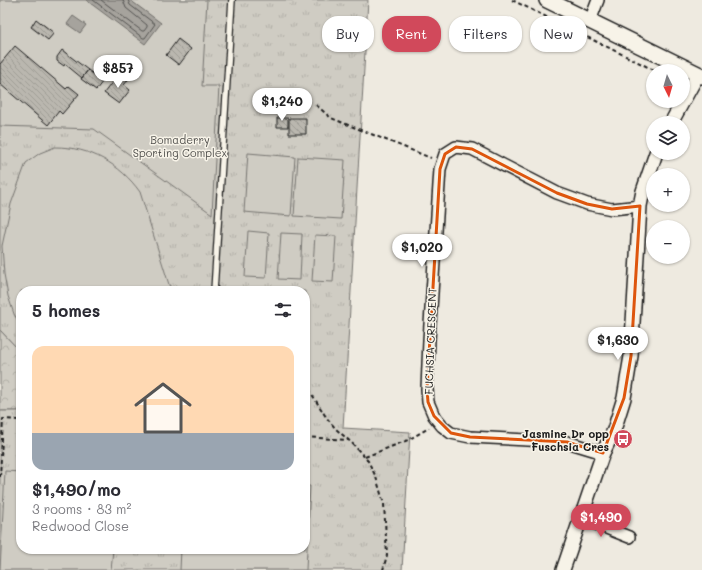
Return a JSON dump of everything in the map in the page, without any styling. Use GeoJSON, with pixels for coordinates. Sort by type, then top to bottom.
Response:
{"type":"FeatureCollection","features":[{"type":"Feature","properties":{"kind":"main road"},"geometry":{"type":"LineString","coordinates":[[547,0],[700,75]]}},
{"type":"Feature","properties":{"kind":"street"},"geometry":{"type":"LineString","coordinates":[[590,20],[598,0]]}},
{"type":"Feature","properties":{"kind":"street"},"geometry":{"type":"LineString","coordinates":[[676,116],[700,75]]}},
{"type":"Feature","properties":{"kind":"street"},"geometry":{"type":"LineString","coordinates":[[442,162],[445,154],[456,147],[472,149],[557,193],[587,204],[612,209],[640,206]]}},
{"type":"Feature","properties":{"kind":"street"},"geometry":{"type":"LineString","coordinates":[[563,570],[603,453],[614,430],[624,398],[631,356],[640,206],[643,191],[654,160]]}},
{"type":"Feature","properties":{"kind":"street","name":"FUCHSIA CRESCENT"},"geometry":{"type":"LineString","coordinates":[[442,162],[440,169],[427,390],[428,402],[439,422],[452,433],[470,437],[567,442],[603,453]]}},
{"type":"Feature","properties":{"kind":"street"},"geometry":{"type":"LineString","coordinates":[[581,518],[629,537]]}},
{"type":"Feature","properties":{"kind":"lane"},"geometry":{"type":"LineString","coordinates":[[214,286],[232,0]]}},
{"type":"Feature","properties":{"kind":"path"},"geometry":{"type":"LineString","coordinates":[[512,0],[646,66]]}},
{"type":"Feature","properties":{"kind":"path"},"geometry":{"type":"LineString","coordinates":[[316,105],[331,118],[442,162]]}},
{"type":"Feature","properties":{"kind":"path"},"geometry":{"type":"LineString","coordinates":[[310,391],[326,417],[336,429],[365,457],[376,477],[384,504],[387,555],[383,570]]}},
{"type":"Feature","properties":{"kind":"path"},"geometry":{"type":"LineString","coordinates":[[0,477],[3,419],[16,420]]}},
{"type":"Feature","properties":{"kind":"path"},"geometry":{"type":"LineString","coordinates":[[365,457],[408,440],[439,422]]}},
{"type":"Feature","properties":{"kind":"path"},"geometry":{"type":"LineString","coordinates":[[310,437],[348,440]]}},
{"type":"Feature","properties":{"kind":"highlighted area"},"geometry":{"type":"Polygon","coordinates":[[[456,147],[472,149],[557,193],[587,204],[612,209],[640,206],[631,356],[624,398],[603,453],[567,442],[470,437],[451,433],[434,416],[428,402],[427,389],[440,169],[445,154],[456,147]]]}},
{"type":"Feature","properties":{"kind":"green space","name":"Bomaderry Sporting Complex"},"geometry":{"type":"Polygon","coordinates":[[[0,0],[368,0],[367,16],[322,16],[322,52],[365,52],[343,428],[410,432],[402,570],[0,570],[0,411],[16,411],[16,554],[310,554],[310,286],[16,286],[16,347],[0,330],[0,0]]]}},
{"type":"Feature","properties":{"kind":"green space"},"geometry":{"type":"Polygon","coordinates":[[[0,0],[207,0],[202,86],[219,86],[212,214],[94,129],[0,126],[0,0]]]}},
{"type":"Feature","properties":{"kind":"green space"},"geometry":{"type":"Polygon","coordinates":[[[55,147],[80,150],[114,165],[132,182],[140,192],[169,286],[16,286],[16,317],[8,296],[4,274],[2,246],[11,204],[26,163],[40,153],[55,147]]]}},
{"type":"Feature","properties":{"kind":"green space"},"geometry":{"type":"Polygon","coordinates":[[[248,153],[295,157],[291,216],[244,212],[248,153]]]}},
{"type":"Feature","properties":{"kind":"green space"},"geometry":{"type":"Polygon","coordinates":[[[298,157],[345,160],[341,219],[294,216],[298,157]]]}},
{"type":"Feature","properties":{"kind":"green space"},"geometry":{"type":"Polygon","coordinates":[[[248,231],[269,233],[266,278],[245,277],[248,231]]]}},
{"type":"Feature","properties":{"kind":"green space"},"geometry":{"type":"Polygon","coordinates":[[[281,233],[302,234],[300,280],[278,279],[281,233]]]}},
{"type":"Feature","properties":{"kind":"green space"},"geometry":{"type":"Polygon","coordinates":[[[315,235],[336,236],[333,282],[312,281],[315,235]]]}},
{"type":"Feature","properties":{"kind":"green space"},"geometry":{"type":"Polygon","coordinates":[[[0,330],[16,347],[16,411],[0,411],[0,330]]]}},
{"type":"Feature","properties":{"kind":"green space"},"geometry":{"type":"Polygon","coordinates":[[[5,471],[16,472],[16,554],[113,554],[111,570],[0,570],[5,471]]]}},
{"type":"Feature","properties":{"kind":"green space"},"geometry":{"type":"Polygon","coordinates":[[[181,554],[307,554],[306,570],[180,570],[181,554]]]}},
{"type":"Feature","properties":{"kind":"water"},"geometry":{"type":"Polygon","coordinates":[[[86,0],[130,0],[161,23],[145,44],[86,0]]]}},
{"type":"Feature","properties":{"kind":"water"},"geometry":{"type":"Polygon","coordinates":[[[73,16],[86,25],[80,33],[67,24],[73,16]]]}},
{"type":"Feature","properties":{"kind":"building"},"geometry":{"type":"Polygon","coordinates":[[[36,19],[54,33],[48,40],[31,27],[36,19]]]}},
{"type":"Feature","properties":{"kind":"building"},"geometry":{"type":"Polygon","coordinates":[[[178,39],[191,49],[179,65],[166,55],[178,39]]]}},
{"type":"Feature","properties":{"kind":"building"},"geometry":{"type":"Polygon","coordinates":[[[15,46],[66,89],[69,86],[79,94],[62,114],[59,111],[48,125],[0,84],[0,64],[15,46]]]}},
{"type":"Feature","properties":{"kind":"building"},"geometry":{"type":"Polygon","coordinates":[[[62,50],[88,70],[82,78],[65,64],[64,66],[57,61],[57,57],[62,50]]]}},
{"type":"Feature","properties":{"kind":"building"},"geometry":{"type":"Polygon","coordinates":[[[88,70],[103,81],[96,90],[81,79],[88,70]]]}},
{"type":"Feature","properties":{"kind":"building"},"geometry":{"type":"Polygon","coordinates":[[[119,73],[128,80],[124,85],[130,90],[119,104],[104,93],[119,73]]]}},
{"type":"Feature","properties":{"kind":"building"},"geometry":{"type":"Polygon","coordinates":[[[277,118],[288,118],[288,127],[277,127],[277,118]]]}},
{"type":"Feature","properties":{"kind":"building"},"geometry":{"type":"Polygon","coordinates":[[[289,118],[306,118],[306,134],[289,134],[289,118]]]}},
{"type":"Feature","properties":{"kind":"place","name":"Jasmine Dr opp Fuschsia Cres"},"geometry":{"type":"Point","coordinates":[623,439]}}]}
